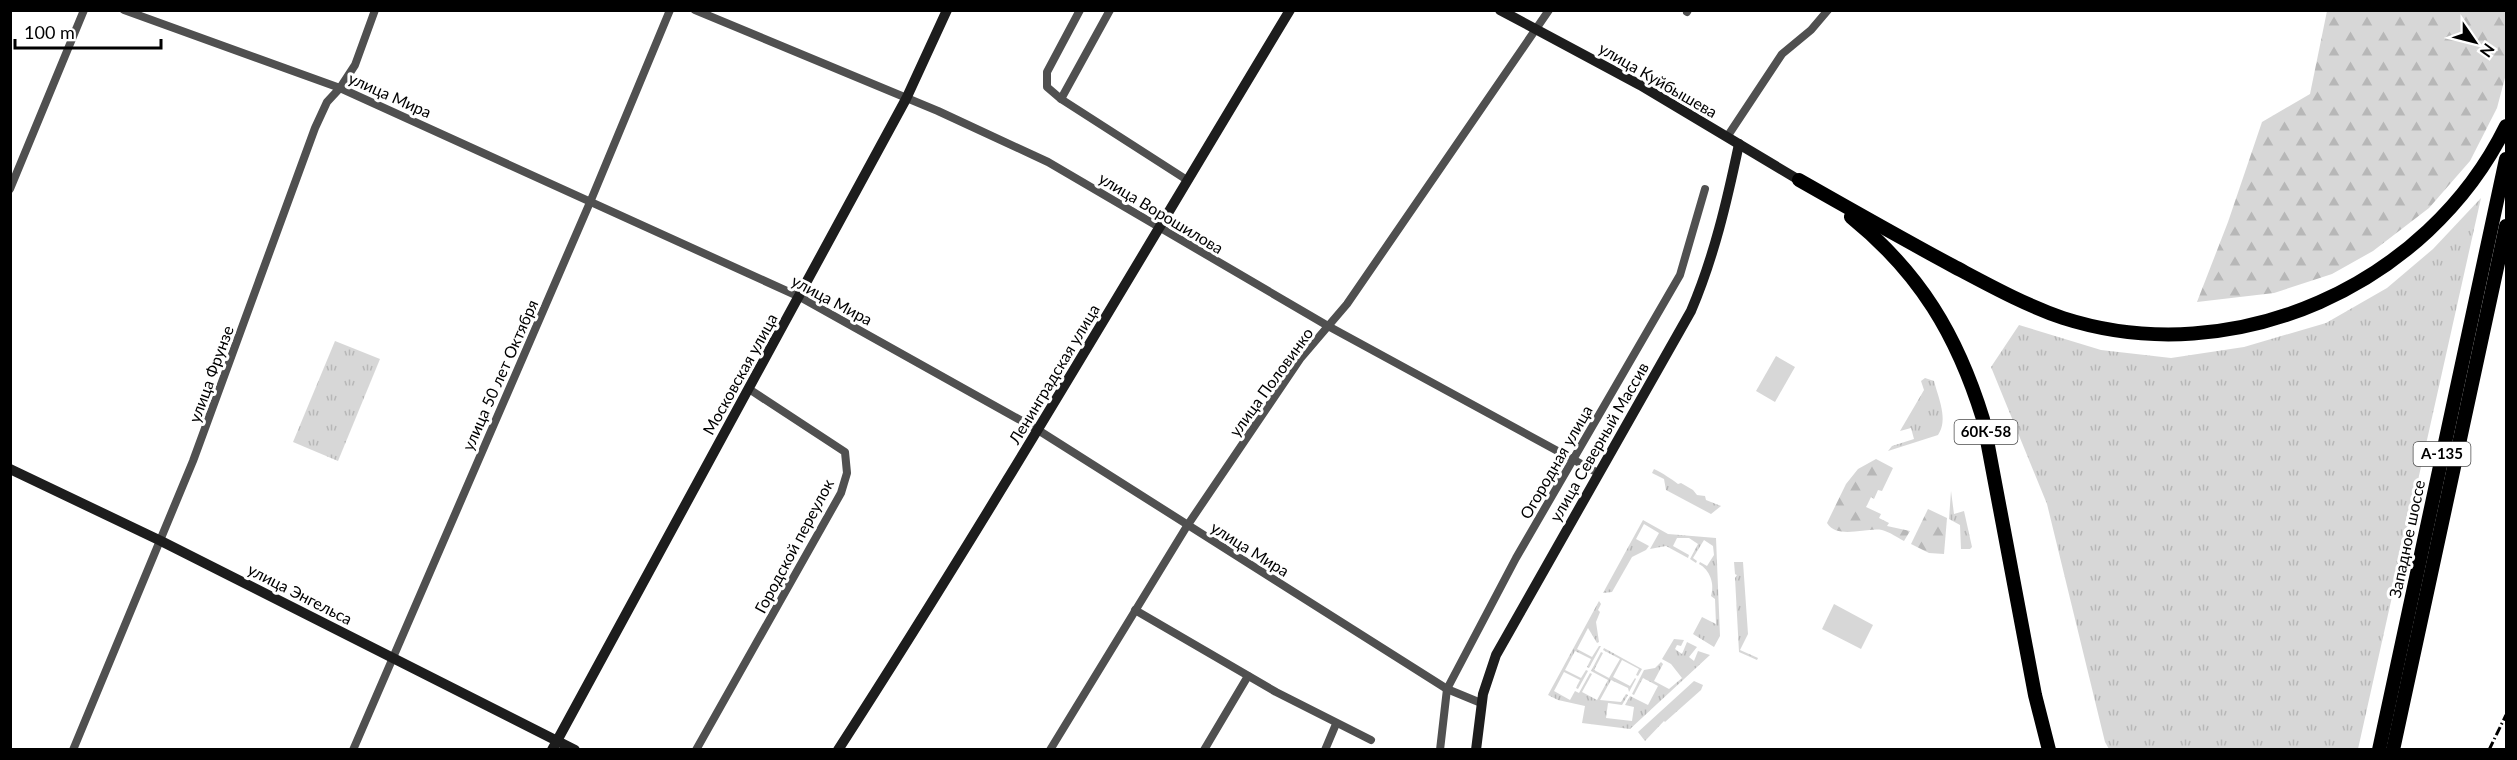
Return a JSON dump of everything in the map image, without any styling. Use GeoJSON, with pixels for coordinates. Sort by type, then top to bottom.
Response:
{"type":"FeatureCollection","features":[{"type":"Feature","properties":{"kind":"highway"},"geometry":{"type":"LineString","coordinates":[[1799,180],[1979,280],[2043,310],[2100,327],[2147,334],[2191,334],[2243,328],[2286,316],[2325,301],[2361,282],[2399,256],[2434,225],[2461,196],[2491,155],[2506,126]]}},
{"type":"Feature","properties":{"kind":"highway","name":"Западное шоссе"},"geometry":{"type":"LineString","coordinates":[[2379,750],[2506,159]]}},
{"type":"Feature","properties":{"kind":"highway","name":"60К-58"},"geometry":{"type":"LineString","coordinates":[[1799,180],[1837,205],[1907,270],[1944,323],[1959,353],[1983,419],[2035,695],[2049,750]]}},
{"type":"Feature","properties":{"kind":"highway"},"geometry":{"type":"LineString","coordinates":[[2393,750],[2506,226]]}},
{"type":"Feature","properties":{"kind":"street"},"geometry":{"type":"LineString","coordinates":[[10,189],[84,10]]}},
{"type":"Feature","properties":{"kind":"street","name":"улица Мира"},"geometry":{"type":"LineString","coordinates":[[124,10],[340,88],[591,200],[800,297],[1038,430],[1447,689],[1482,703]]}},
{"type":"Feature","properties":{"kind":"street","name":"улица Фрунзе"},"geometry":{"type":"LineString","coordinates":[[73,750],[193,461],[315,128],[327,102],[340,88],[355,64],[375,10]]}},
{"type":"Feature","properties":{"kind":"street","name":"улица 50 лет Октября"},"geometry":{"type":"LineString","coordinates":[[353,750],[591,200],[670,10]]}},
{"type":"Feature","properties":{"kind":"street","name":"улица Ворошилова"},"geometry":{"type":"LineString","coordinates":[[695,10],[938,111],[1048,162],[1328,326],[1598,473]]}},
{"type":"Feature","properties":{"kind":"street","name":"Московская улица"},"geometry":{"type":"LineString","coordinates":[[555,745],[906,99],[947,10]]}},
{"type":"Feature","properties":{"kind":"street"},"geometry":{"type":"LineString","coordinates":[[1080,10],[1047,72],[1047,87],[1061,99],[1187,180]]}},
{"type":"Feature","properties":{"kind":"street"},"geometry":{"type":"LineString","coordinates":[[1061,99],[1110,10]]}},
{"type":"Feature","properties":{"kind":"street","name":"Ленинградская улица"},"geometry":{"type":"LineString","coordinates":[[838,750],[1038,430],[1290,10]]}},
{"type":"Feature","properties":{"kind":"street","name":"улица Куйбышева"},"geometry":{"type":"LineString","coordinates":[[1500,10],[1535,31],[1640,85],[1799,180]]}},
{"type":"Feature","properties":{"kind":"street","name":"улица Половинко"},"geometry":{"type":"LineString","coordinates":[[1050,750],[1187,526],[1300,359],[1347,304],[1549,10]]}},
{"type":"Feature","properties":{"kind":"street"},"geometry":{"type":"LineString","coordinates":[[1727,137],[1782,54],[1817,24],[1828,10]]}},
{"type":"Feature","properties":{"kind":"street","name":"улица Северный Массив"},"geometry":{"type":"LineString","coordinates":[[1476,750],[1486,681],[1496,655],[1675,341],[1703,283],[1726,205],[1739,144]]}},
{"type":"Feature","properties":{"kind":"street","name":"Огородная улица"},"geometry":{"type":"LineString","coordinates":[[1440,750],[1447,689],[1516,558],[1680,275],[1705,189]]}},
{"type":"Feature","properties":{"kind":"street","name":"Городской переулок"},"geometry":{"type":"LineString","coordinates":[[696,750],[841,493],[847,473],[844,452],[749,388]]}},
{"type":"Feature","properties":{"kind":"street","name":"улица Энгельса"},"geometry":{"type":"LineString","coordinates":[[10,469],[161,540],[392,657],[555,745],[575,750]]}},
{"type":"Feature","properties":{"kind":"street"},"geometry":{"type":"LineString","coordinates":[[1135,610],[1248,676],[1336,724],[1371,740]]}},
{"type":"Feature","properties":{"kind":"street"},"geometry":{"type":"LineString","coordinates":[[1204,750],[1248,676]]}},
{"type":"Feature","properties":{"kind":"street"},"geometry":{"type":"LineString","coordinates":[[1324,750],[1336,724]]}},
{"type":"Feature","properties":{"kind":"green space"},"geometry":{"type":"Polygon","coordinates":[[[2327,11],[2506,11],[2506,74],[2497,108],[2470,161],[2429,208],[2373,251],[2332,274],[2274,293],[2197,302],[2228,222],[2262,122],[2310,94],[2327,11]]]}},
{"type":"Feature","properties":{"kind":"green space"},"geometry":{"type":"Polygon","coordinates":[[[2481,198],[2358,749],[2109,749],[2105,742],[2047,504],[1991,367],[2019,325],[2101,350],[2171,358],[2244,347],[2326,323],[2387,288],[2433,249],[2481,198]]]}},
{"type":"Feature","properties":{"kind":"green space"},"geometry":{"type":"Polygon","coordinates":[[[335,341],[380,359],[338,461],[293,442],[335,341]]]}},
{"type":"Feature","properties":{"kind":"green space"},"geometry":{"type":"Polygon","coordinates":[[[1776,356],[1795,367],[1775,402],[1756,391],[1776,356]]]}},
{"type":"Feature","properties":{"kind":"green space"},"geometry":{"type":"Polygon","coordinates":[[[1925,378],[1934,381],[1942,408],[1943,422],[1938,435],[1888,451],[1892,446],[1914,439],[1911,428],[1900,431],[1924,390],[1921,381],[1925,378]]]}},
{"type":"Feature","properties":{"kind":"green space"},"geometry":{"type":"Polygon","coordinates":[[[1876,459],[1893,468],[1882,491],[1878,490],[1874,499],[1871,497],[1866,507],[1881,514],[1879,518],[1889,523],[1887,526],[1910,531],[1904,541],[1882,530],[1845,532],[1832,528],[1827,523],[1846,484],[1858,469],[1876,459]]]}},
{"type":"Feature","properties":{"kind":"green space"},"geometry":{"type":"Polygon","coordinates":[[[1654,469],[1678,484],[1681,483],[1693,490],[1697,495],[1705,496],[1706,500],[1721,506],[1711,514],[1666,490],[1664,479],[1652,473],[1654,469]]]}},
{"type":"Feature","properties":{"kind":"green space"},"geometry":{"type":"Polygon","coordinates":[[[1951,491],[1954,514],[1964,511],[1972,547],[1970,549],[1961,549],[1960,525],[1949,519],[1951,491]]]}},
{"type":"Feature","properties":{"kind":"green space"},"geometry":{"type":"Polygon","coordinates":[[[1928,509],[1947,518],[1944,554],[1929,553],[1911,544],[1928,509]]]}},
{"type":"Feature","properties":{"kind":"green space"},"geometry":{"type":"Polygon","coordinates":[[[1643,520],[1668,534],[1716,538],[1720,636],[1714,647],[1693,634],[1702,617],[1716,624],[1715,599],[1711,596],[1711,578],[1699,564],[1700,562],[1707,566],[1714,555],[1713,546],[1704,540],[1693,558],[1697,561],[1696,563],[1690,559],[1698,544],[1689,538],[1677,538],[1673,546],[1689,555],[1688,558],[1666,546],[1650,549],[1659,533],[1644,524],[1636,539],[1649,546],[1632,557],[1612,592],[1603,593],[1643,520]]]}},
{"type":"Feature","properties":{"kind":"green space"},"geometry":{"type":"Polygon","coordinates":[[[1734,562],[1743,562],[1748,634],[1740,650],[1758,658],[1757,660],[1739,652],[1735,578],[1737,575],[1734,562]]]}},
{"type":"Feature","properties":{"kind":"green space"},"geometry":{"type":"Polygon","coordinates":[[[1599,601],[1601,604],[1598,610],[1600,612],[1596,622],[1599,642],[1597,643],[1588,628],[1577,649],[1592,657],[1601,646],[1589,668],[1587,667],[1591,659],[1575,651],[1565,670],[1581,678],[1586,670],[1588,671],[1578,689],[1576,688],[1580,680],[1564,672],[1554,691],[1570,700],[1575,691],[1579,693],[1590,673],[1592,674],[1582,692],[1597,700],[1608,680],[1591,671],[1601,652],[1603,653],[1594,670],[1609,678],[1620,659],[1603,650],[1604,648],[1642,669],[1638,676],[1636,675],[1639,669],[1622,660],[1613,677],[1630,686],[1636,679],[1629,692],[1628,688],[1611,680],[1600,700],[1621,702],[1626,694],[1628,695],[1622,705],[1608,703],[1606,718],[1632,721],[1634,707],[1625,705],[1630,696],[1648,705],[1658,686],[1643,678],[1634,695],[1632,694],[1644,670],[1655,668],[1661,662],[1663,664],[1654,681],[1669,689],[1682,678],[1671,664],[1662,659],[1674,639],[1684,640],[1681,646],[1677,645],[1675,649],[1682,654],[1687,642],[1697,647],[1689,657],[1694,661],[1698,651],[1710,655],[1630,729],[1582,723],[1585,706],[1558,700],[1548,695],[1599,601]]]}},
{"type":"Feature","properties":{"kind":"green space"},"geometry":{"type":"Polygon","coordinates":[[[1834,604],[1873,625],[1861,649],[1822,629],[1834,604]]]}},
{"type":"Feature","properties":{"kind":"green space"},"geometry":{"type":"Polygon","coordinates":[[[1694,681],[1703,685],[1701,690],[1664,721],[1645,741],[1638,732],[1694,681]]]}},
{"type":"Feature","properties":{"kind":"railway"},"geometry":{"type":"LineString","coordinates":[[2489,750],[2506,715]]}}]}
